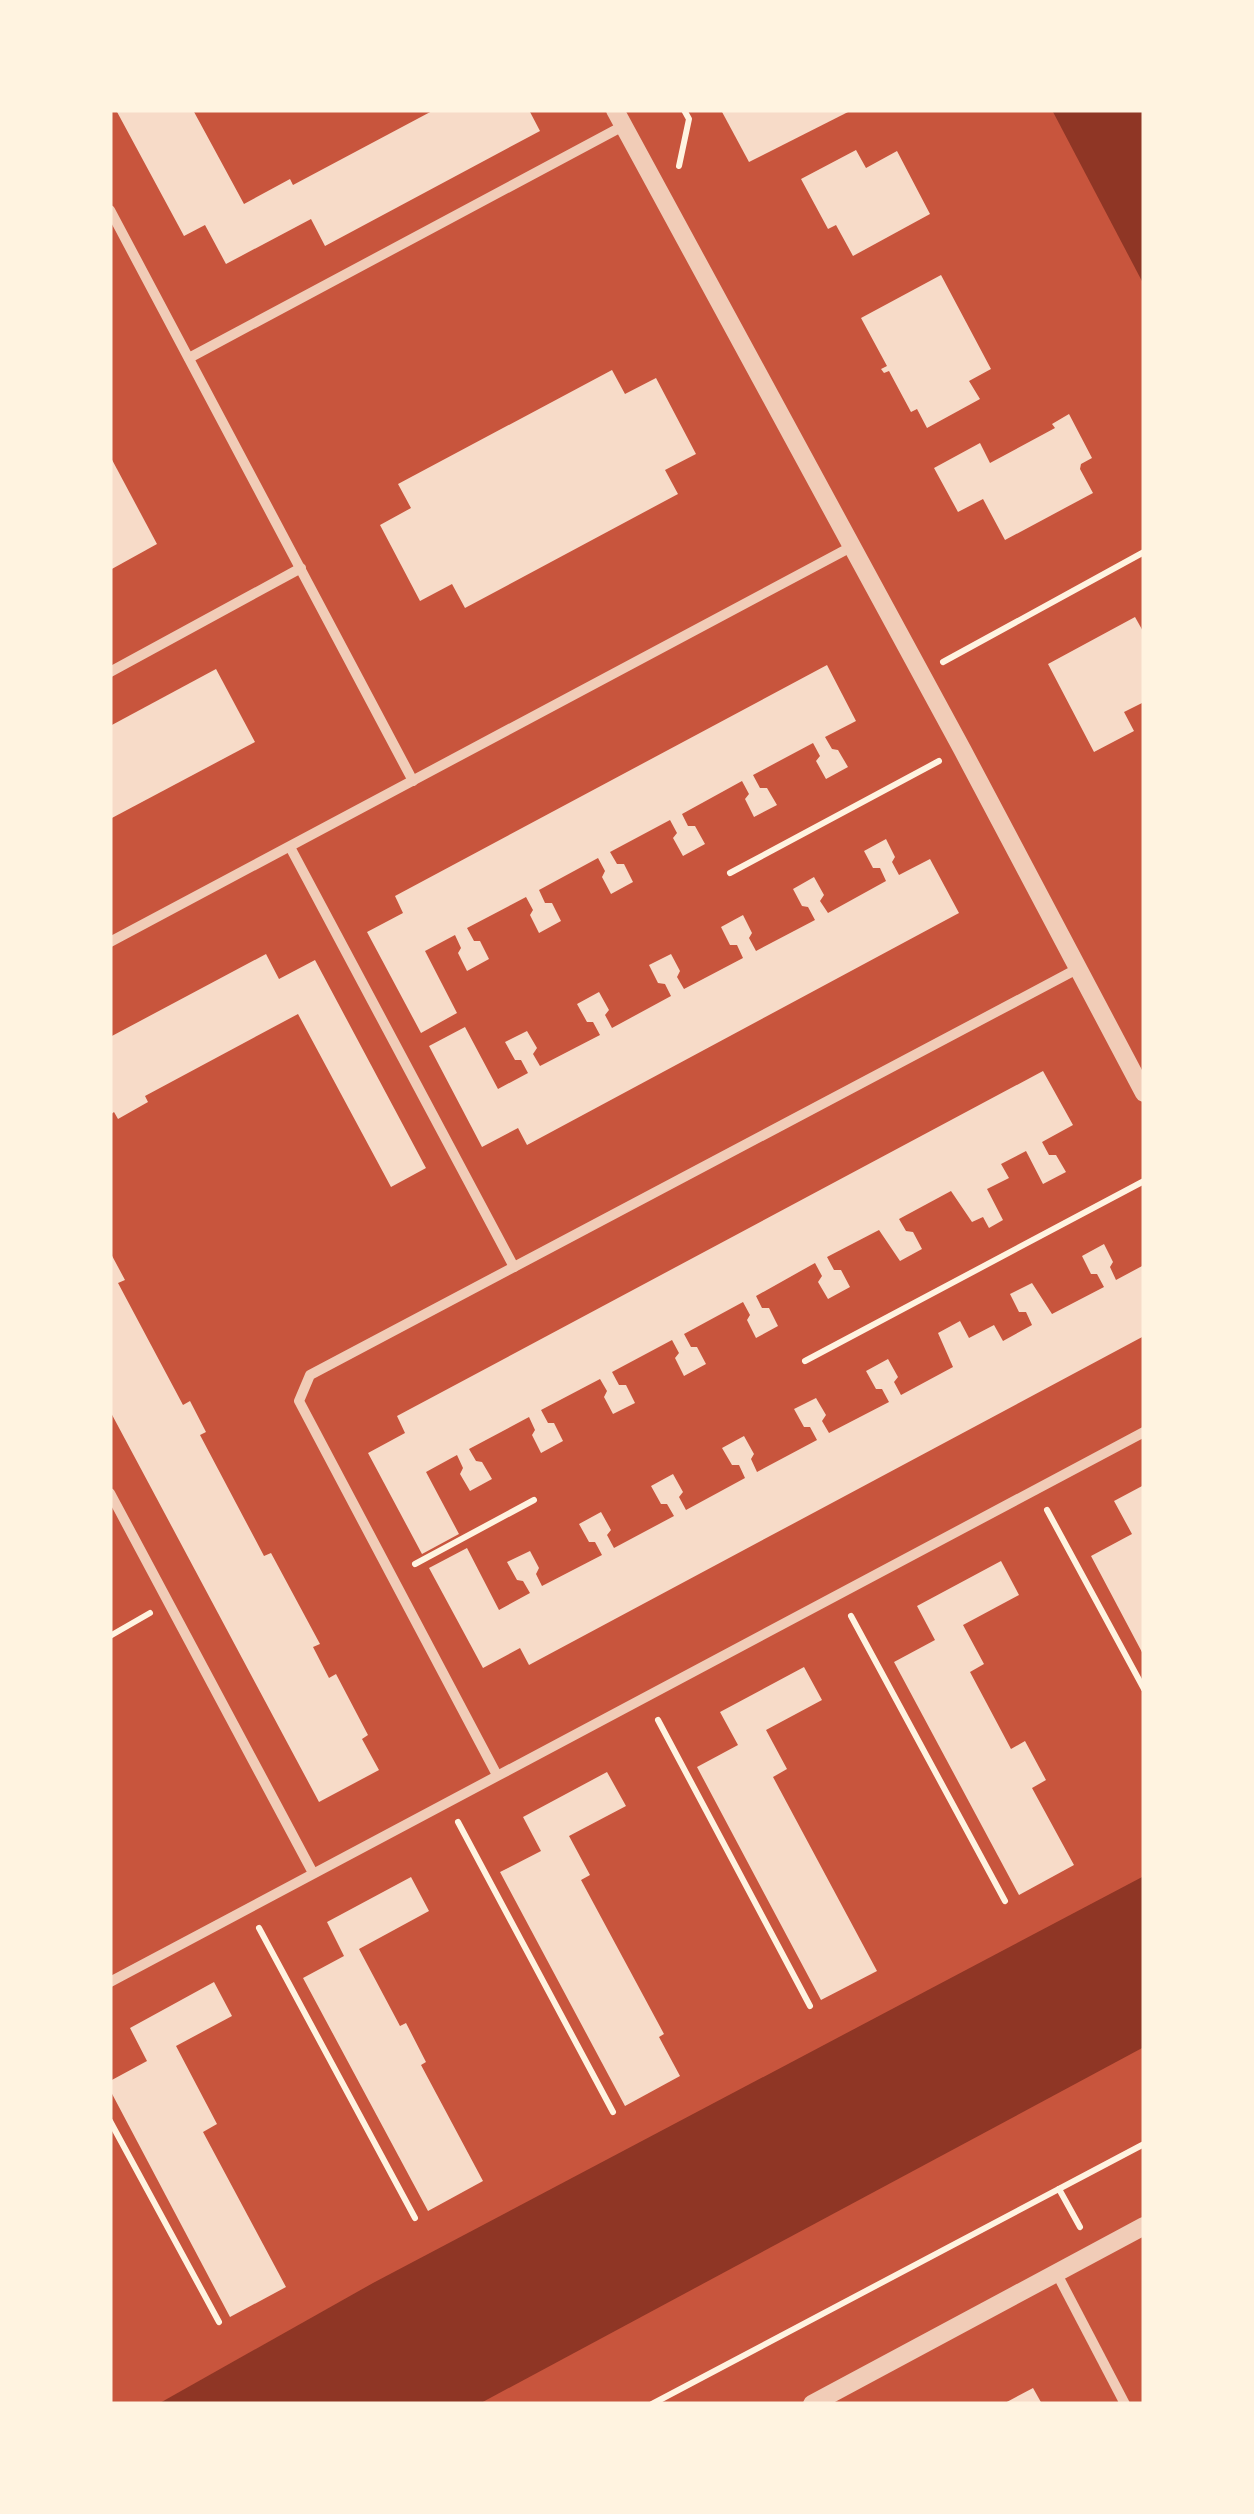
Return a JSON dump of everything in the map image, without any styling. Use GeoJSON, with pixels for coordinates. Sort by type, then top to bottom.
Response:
{"type":"FeatureCollection","features":[{"type":"Feature","properties":{"kind":"street"},"geometry":{"type":"LineString","coordinates":[[190,358],[619,118],[962,748],[1144,1092]]}},
{"type":"Feature","properties":{"kind":"street"},"geometry":{"type":"LineString","coordinates":[[110,210],[413,781]]}},
{"type":"Feature","properties":{"kind":"street"},"geometry":{"type":"LineString","coordinates":[[110,942],[850,547]]}},
{"type":"Feature","properties":{"kind":"street"},"geometry":{"type":"LineString","coordinates":[[110,672],[301,568]]}},
{"type":"Feature","properties":{"kind":"street"},"geometry":{"type":"LineString","coordinates":[[290,847],[514,1267]]}},
{"type":"Feature","properties":{"kind":"street"},"geometry":{"type":"LineString","coordinates":[[497,1774],[300,1401],[310,1375],[1077,969]]}},
{"type":"Feature","properties":{"kind":"street"},"geometry":{"type":"LineString","coordinates":[[110,1982],[1144,1432]]}},
{"type":"Feature","properties":{"kind":"street"},"geometry":{"type":"LineString","coordinates":[[110,1493],[313,1873]]}},
{"type":"Feature","properties":{"kind":"street"},"geometry":{"type":"LineString","coordinates":[[812,2404],[1144,2226]]}},
{"type":"Feature","properties":{"kind":"street"},"geometry":{"type":"LineString","coordinates":[[1056,2272],[1126,2404]]}},
{"type":"Feature","properties":{"kind":"path"},"geometry":{"type":"LineString","coordinates":[[921,674],[1144,552]]}},
{"type":"Feature","properties":{"kind":"path"},"geometry":{"type":"LineString","coordinates":[[730,873],[962,748]]}},
{"type":"Feature","properties":{"kind":"path"},"geometry":{"type":"LineString","coordinates":[[805,1361],[1144,1181]]}},
{"type":"Feature","properties":{"kind":"path"},"geometry":{"type":"LineString","coordinates":[[1036,1490],[1144,1689]]}},
{"type":"Feature","properties":{"kind":"path"},"geometry":{"type":"LineString","coordinates":[[392,1576],[534,1500]]}},
{"type":"Feature","properties":{"kind":"path"},"geometry":{"type":"LineString","coordinates":[[839,1594],[1005,1901]]}},
{"type":"Feature","properties":{"kind":"path"},"geometry":{"type":"LineString","coordinates":[[110,1636],[169,1603]]}},
{"type":"Feature","properties":{"kind":"path"},"geometry":{"type":"LineString","coordinates":[[645,1696],[810,2006]]}},
{"type":"Feature","properties":{"kind":"path"},"geometry":{"type":"LineString","coordinates":[[447,1802],[613,2112]]}},
{"type":"Feature","properties":{"kind":"path"},"geometry":{"type":"LineString","coordinates":[[248,1908],[415,2218]]}},
{"type":"Feature","properties":{"kind":"path"},"geometry":{"type":"LineString","coordinates":[[110,2121],[219,2322]]}},
{"type":"Feature","properties":{"kind":"path"},"geometry":{"type":"LineString","coordinates":[[652,2404],[1144,2144]]}},
{"type":"Feature","properties":{"kind":"path"},"geometry":{"type":"LineString","coordinates":[[1059,2189],[1094,2252]]}},
{"type":"Feature","properties":{"kind":"shaded area"},"geometry":{"type":"Polygon","coordinates":[[[1052,110],[1144,110],[1144,285],[1052,110]]]}},
{"type":"Feature","properties":{"kind":"shaded area"},"geometry":{"type":"Polygon","coordinates":[[[1144,1876],[1144,2047],[479,2404],[158,2404],[373,2283],[1144,1876]]]}},
{"type":"Feature","properties":{"kind":"building"},"geometry":{"type":"Polygon","coordinates":[[[116,110],[193,110],[244,204],[290,179],[293,185],[434,110],[529,110],[540,131],[325,246],[311,219],[226,264],[205,225],[184,236],[116,110]]]}},
{"type":"Feature","properties":{"kind":"building"},"geometry":{"type":"Polygon","coordinates":[[[721,110],[852,110],[749,162],[721,110]]]}},
{"type":"Feature","properties":{"kind":"building"},"geometry":{"type":"Polygon","coordinates":[[[856,150],[866,168],[897,151],[930,214],[853,256],[836,225],[828,229],[801,179],[856,150]]]}},
{"type":"Feature","properties":{"kind":"building"},"geometry":{"type":"Polygon","coordinates":[[[941,275],[991,369],[969,381],[980,399],[927,428],[917,409],[911,412],[889,371],[884,373],[881,369],[887,366],[861,318],[941,275]]]}},
{"type":"Feature","properties":{"kind":"building"},"geometry":{"type":"Polygon","coordinates":[[[612,370],[625,394],[656,378],[696,454],[665,470],[678,494],[465,608],[452,584],[420,601],[380,525],[411,508],[398,484],[612,370]]]}},
{"type":"Feature","properties":{"kind":"building"},"geometry":{"type":"Polygon","coordinates":[[[1069,414],[1092,458],[1081,464],[1080,469],[1093,493],[1005,540],[983,499],[958,512],[934,468],[980,443],[990,463],[1055,428],[1052,424],[1069,414]]]}},
{"type":"Feature","properties":{"kind":"building"},"geometry":{"type":"Polygon","coordinates":[[[110,456],[157,544],[110,570],[110,456]]]}},
{"type":"Feature","properties":{"kind":"building"},"geometry":{"type":"Polygon","coordinates":[[[1135,617],[1144,633],[1144,702],[1124,712],[1134,731],[1094,752],[1048,664],[1135,617]]]}},
{"type":"Feature","properties":{"kind":"building"},"geometry":{"type":"Polygon","coordinates":[[[827,665],[856,721],[825,737],[848,767],[826,779],[816,761],[820,756],[813,743],[753,775],[777,805],[754,817],[742,781],[682,814],[688,826],[695,826],[705,844],[683,856],[673,838],[677,833],[670,820],[610,852],[617,864],[624,864],[633,882],[611,894],[598,858],[539,890],[545,903],[552,903],[561,921],[539,933],[526,897],[467,928],[474,941],[480,941],[489,959],[467,971],[455,935],[425,951],[457,1013],[421,1033],[367,932],[403,913],[395,896],[827,665]]]}},
{"type":"Feature","properties":{"kind":"building"},"geometry":{"type":"Polygon","coordinates":[[[216,669],[255,742],[110,819],[110,726],[216,669]]]}},
{"type":"Feature","properties":{"kind":"building"},"geometry":{"type":"Polygon","coordinates":[[[886,839],[899,875],[930,859],[959,913],[527,1145],[518,1128],[482,1147],[429,1046],[465,1027],[498,1089],[528,1073],[505,1042],[527,1031],[537,1048],[533,1054],[540,1066],[600,1035],[577,1004],[599,992],[609,1010],[605,1015],[612,1028],[671,996],[665,984],[658,983],[649,965],[671,954],[684,989],[743,958],[737,945],[730,945],[721,927],[743,915],[756,951],[815,920],[793,889],[814,877],[824,895],[820,901],[828,913],[886,881],[864,851],[886,839]]]}},
{"type":"Feature","properties":{"kind":"building"},"geometry":{"type":"Polygon","coordinates":[[[266,954],[279,979],[315,960],[426,1168],[391,1187],[298,1014],[145,1096],[148,1102],[118,1119],[114,1112],[110,1115],[110,1037],[266,954]]]}},
{"type":"Feature","properties":{"kind":"building"},"geometry":{"type":"Polygon","coordinates":[[[1043,1071],[1073,1125],[1042,1142],[1066,1172],[1043,1184],[1026,1151],[1001,1164],[1009,1178],[987,1189],[1003,1220],[989,1228],[983,1217],[972,1222],[951,1191],[899,1219],[906,1231],[913,1232],[922,1249],[900,1261],[879,1230],[827,1257],[834,1270],[841,1270],[850,1287],[828,1299],[818,1282],[822,1276],[815,1263],[756,1296],[762,1308],[769,1308],[778,1326],[756,1338],[743,1302],[684,1334],[706,1364],[684,1376],[672,1340],[612,1372],[619,1385],[626,1385],[635,1403],[613,1414],[600,1379],[541,1410],[548,1423],[554,1423],[563,1441],[541,1453],[529,1417],[469,1449],[492,1479],[470,1491],[460,1474],[463,1468],[457,1455],[426,1472],[459,1534],[422,1554],[368,1453],[405,1433],[397,1416],[1043,1071]]]}},
{"type":"Feature","properties":{"kind":"building"},"geometry":{"type":"Polygon","coordinates":[[[1104,1244],[1116,1280],[1144,1265],[1144,1336],[529,1665],[520,1648],[483,1668],[429,1568],[467,1548],[499,1610],[530,1593],[507,1562],[530,1551],[542,1586],[602,1555],[579,1524],[601,1512],[611,1530],[607,1535],[614,1548],[674,1516],[667,1504],[661,1504],[651,1486],[673,1474],[683,1492],[679,1497],[686,1510],[745,1478],[739,1465],[732,1465],[722,1448],[744,1436],[754,1454],[751,1459],[757,1472],[817,1440],[794,1409],[816,1398],[826,1415],[822,1421],[829,1433],[889,1402],[866,1371],[888,1359],[898,1377],[894,1382],[901,1395],[953,1367],[938,1333],[960,1321],[969,1338],[994,1325],[1003,1341],[1032,1325],[1026,1312],[1019,1312],[1010,1294],[1032,1283],[1052,1314],[1104,1287],[1097,1274],[1091,1274],[1082,1256],[1104,1244]]]}},
{"type":"Feature","properties":{"kind":"building"},"geometry":{"type":"Polygon","coordinates":[[[110,1252],[125,1280],[118,1283],[183,1405],[190,1401],[206,1432],[200,1435],[264,1556],[271,1553],[320,1644],[313,1647],[329,1678],[336,1674],[368,1735],[362,1739],[379,1770],[319,1802],[110,1411],[110,1252]]]}},
{"type":"Feature","properties":{"kind":"building"},"geometry":{"type":"Polygon","coordinates":[[[1144,1485],[1144,1656],[1091,1556],[1132,1534],[1114,1501],[1144,1485]]]}},
{"type":"Feature","properties":{"kind":"building"},"geometry":{"type":"Polygon","coordinates":[[[1001,1561],[1019,1595],[963,1625],[984,1664],[970,1672],[1011,1749],[1025,1741],[1046,1780],[1032,1788],[1074,1865],[1019,1895],[894,1662],[935,1640],[917,1606],[1001,1561]]]}},
{"type":"Feature","properties":{"kind":"building"},"geometry":{"type":"Polygon","coordinates":[[[804,1667],[822,1700],[766,1730],[787,1769],[773,1777],[877,1971],[821,2000],[697,1767],[738,1745],[720,1712],[804,1667]]]}},
{"type":"Feature","properties":{"kind":"building"},"geometry":{"type":"Polygon","coordinates":[[[607,1772],[626,1806],[569,1836],[590,1875],[581,1880],[664,2034],[659,2037],[680,2076],[625,2106],[500,1872],[541,1851],[523,1817],[607,1772]]]}},
{"type":"Feature","properties":{"kind":"building"},"geometry":{"type":"Polygon","coordinates":[[[411,1877],[429,1911],[359,1949],[400,2026],[406,2023],[426,2062],[421,2065],[483,2181],[428,2211],[303,1978],[344,1956],[327,1922],[411,1877]]]}},
{"type":"Feature","properties":{"kind":"building"},"geometry":{"type":"Polygon","coordinates":[[[214,1982],[232,2016],[176,2046],[217,2124],[203,2132],[286,2287],[230,2317],[110,2090],[110,2081],[147,2061],[130,2028],[214,1982]]]}},
{"type":"Feature","properties":{"kind":"building"},"geometry":{"type":"Polygon","coordinates":[[[1033,2388],[1042,2404],[1003,2404],[1033,2388]]]}}]}
